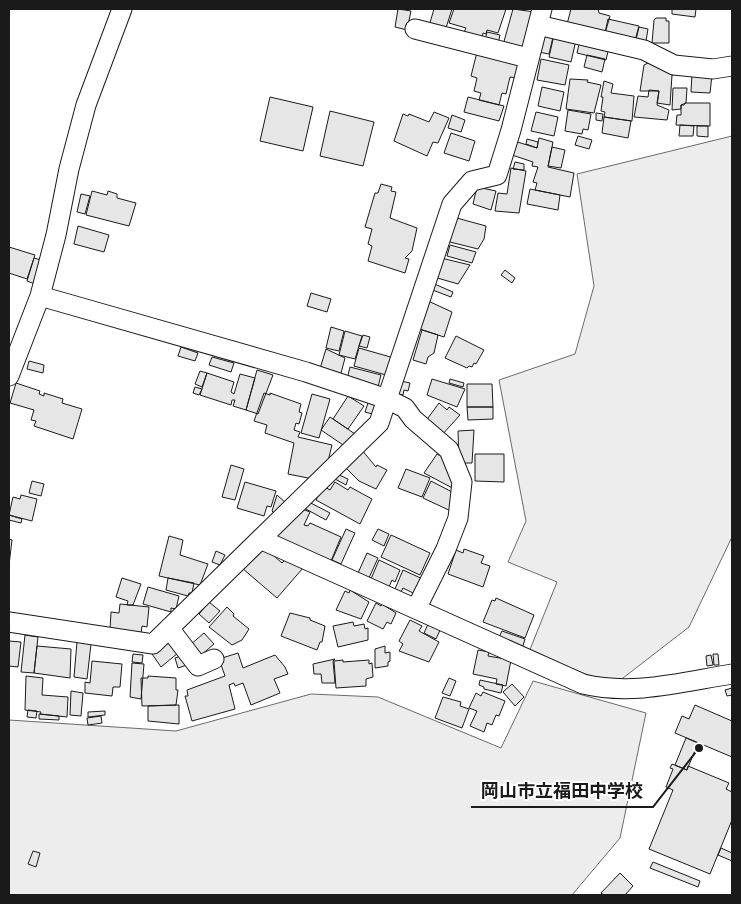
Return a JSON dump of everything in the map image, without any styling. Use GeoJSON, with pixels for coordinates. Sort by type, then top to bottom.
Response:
{"type":"FeatureCollection","features":[{"type":"Feature","properties":{"kind":"street"},"geometry":{"type":"LineString","coordinates":[[9,376],[40,296],[56,235],[69,168],[86,105],[122,9]]}},
{"type":"Feature","properties":{"kind":"street"},"geometry":{"type":"LineString","coordinates":[[9,622],[153,644],[380,422],[452,204],[472,181],[497,175],[511,130],[540,17],[644,50],[674,65],[713,69],[732,66]]}},
{"type":"Feature","properties":{"kind":"street"},"geometry":{"type":"LineString","coordinates":[[415,29],[528,58]]}},
{"type":"Feature","properties":{"kind":"street"},"geometry":{"type":"LineString","coordinates":[[40,296],[306,372],[387,399],[405,408],[413,419],[449,450],[462,482],[455,526],[446,549],[416,609]]}},
{"type":"Feature","properties":{"kind":"street"},"geometry":{"type":"LineString","coordinates":[[260,539],[583,684],[606,689],[630,690],[732,674]]}},
{"type":"Feature","properties":{"kind":"street"},"geometry":{"type":"LineString","coordinates":[[169,628],[198,666],[214,659]]}},
{"type":"Feature","properties":{"kind":"shaded area"},"geometry":{"type":"Polygon","coordinates":[[[732,136],[732,537],[689,627],[614,685],[529,652],[557,582],[508,562],[526,521],[499,380],[575,354],[594,286],[577,174],[732,136]]]}},
{"type":"Feature","properties":{"kind":"shaded area"},"geometry":{"type":"Polygon","coordinates":[[[533,681],[646,713],[620,838],[572,895],[9,895],[9,720],[176,731],[311,694],[378,697],[501,748],[533,681]]]}},
{"type":"Feature","properties":{"kind":"building"},"geometry":{"type":"Polygon","coordinates":[[[398,9],[411,11],[407,30],[395,27],[398,9]]]}},
{"type":"Feature","properties":{"kind":"building"},"geometry":{"type":"Polygon","coordinates":[[[434,9],[452,9],[445,31],[429,26],[434,9]]]}},
{"type":"Feature","properties":{"kind":"building"},"geometry":{"type":"Polygon","coordinates":[[[454,9],[506,9],[498,33],[487,30],[486,34],[483,33],[482,38],[464,32],[466,28],[449,23],[454,9]]]}},
{"type":"Feature","properties":{"kind":"building"},"geometry":{"type":"Polygon","coordinates":[[[513,9],[535,12],[524,50],[503,45],[513,9]]]}},
{"type":"Feature","properties":{"kind":"building"},"geometry":{"type":"Polygon","coordinates":[[[571,9],[598,9],[599,13],[610,16],[604,37],[566,28],[571,9]]]}},
{"type":"Feature","properties":{"kind":"building"},"geometry":{"type":"Polygon","coordinates":[[[672,9],[696,9],[695,17],[672,14],[672,9]]]}},
{"type":"Feature","properties":{"kind":"building"},"geometry":{"type":"Polygon","coordinates":[[[656,18],[666,18],[666,21],[669,21],[669,43],[652,43],[654,20],[656,18]]]}},
{"type":"Feature","properties":{"kind":"building"},"geometry":{"type":"Polygon","coordinates":[[[608,19],[639,26],[634,44],[604,37],[608,19]]]}},
{"type":"Feature","properties":{"kind":"building"},"geometry":{"type":"Polygon","coordinates":[[[639,27],[648,29],[645,47],[635,44],[639,27]]]}},
{"type":"Feature","properties":{"kind":"building"},"geometry":{"type":"Polygon","coordinates":[[[487,32],[500,35],[498,44],[485,40],[487,32]]]}},
{"type":"Feature","properties":{"kind":"building"},"geometry":{"type":"Polygon","coordinates":[[[542,35],[553,37],[549,54],[538,52],[542,35]]]}},
{"type":"Feature","properties":{"kind":"building"},"geometry":{"type":"Polygon","coordinates":[[[554,35],[576,40],[571,62],[549,57],[554,35]]]}},
{"type":"Feature","properties":{"kind":"building"},"geometry":{"type":"Polygon","coordinates":[[[580,40],[609,47],[606,60],[577,53],[580,40]]]}},
{"type":"Feature","properties":{"kind":"building"},"geometry":{"type":"Polygon","coordinates":[[[477,52],[521,58],[516,78],[510,77],[506,94],[502,93],[499,105],[479,100],[481,93],[474,91],[477,78],[471,76],[477,52]]]}},
{"type":"Feature","properties":{"kind":"building"},"geometry":{"type":"Polygon","coordinates":[[[587,55],[605,59],[602,72],[584,67],[587,55]]]}},
{"type":"Feature","properties":{"kind":"building"},"geometry":{"type":"Polygon","coordinates":[[[541,59],[569,65],[565,85],[537,80],[541,59]]]}},
{"type":"Feature","properties":{"kind":"building"},"geometry":{"type":"Polygon","coordinates":[[[652,61],[674,70],[670,105],[657,103],[659,91],[640,91],[644,65],[652,61]]]}},
{"type":"Feature","properties":{"kind":"building"},"geometry":{"type":"Polygon","coordinates":[[[692,73],[712,75],[710,93],[691,92],[692,73]]]}},
{"type":"Feature","properties":{"kind":"building"},"geometry":{"type":"Polygon","coordinates":[[[570,79],[588,80],[587,82],[601,85],[594,113],[566,109],[570,79]]]}},
{"type":"Feature","properties":{"kind":"building"},"geometry":{"type":"Polygon","coordinates":[[[604,81],[613,84],[611,93],[634,96],[632,121],[604,117],[605,112],[601,111],[603,97],[601,97],[604,81]]]}},
{"type":"Feature","properties":{"kind":"building"},"geometry":{"type":"Polygon","coordinates":[[[542,87],[564,92],[560,111],[538,106],[542,87]]]}},
{"type":"Feature","properties":{"kind":"building"},"geometry":{"type":"Polygon","coordinates":[[[673,88],[687,88],[686,103],[681,105],[681,109],[672,110],[673,88]]]}},
{"type":"Feature","properties":{"kind":"building"},"geometry":{"type":"Polygon","coordinates":[[[649,90],[659,91],[657,105],[669,110],[667,120],[634,117],[638,96],[648,97],[649,90]]]}},
{"type":"Feature","properties":{"kind":"building"},"geometry":{"type":"Polygon","coordinates":[[[270,97],[313,107],[303,151],[260,141],[270,97]]]}},
{"type":"Feature","properties":{"kind":"building"},"geometry":{"type":"Polygon","coordinates":[[[468,97],[504,106],[499,121],[464,112],[468,97]]]}},
{"type":"Feature","properties":{"kind":"building"},"geometry":{"type":"Polygon","coordinates":[[[685,103],[710,103],[710,126],[676,125],[677,115],[681,115],[681,105],[685,103]]]}},
{"type":"Feature","properties":{"kind":"building"},"geometry":{"type":"Polygon","coordinates":[[[568,110],[591,114],[588,130],[583,129],[582,134],[565,131],[568,110]]]}},
{"type":"Feature","properties":{"kind":"building"},"geometry":{"type":"Polygon","coordinates":[[[330,111],[374,122],[363,166],[320,156],[330,111]]]}},
{"type":"Feature","properties":{"kind":"building"},"geometry":{"type":"Polygon","coordinates":[[[434,112],[449,118],[438,143],[433,142],[427,156],[394,141],[403,114],[408,116],[409,114],[429,122],[434,112]]]}},
{"type":"Feature","properties":{"kind":"building"},"geometry":{"type":"Polygon","coordinates":[[[536,112],[558,117],[554,136],[531,131],[536,112]]]}},
{"type":"Feature","properties":{"kind":"building"},"geometry":{"type":"Polygon","coordinates":[[[596,113],[603,114],[602,121],[596,120],[596,113]]]}},
{"type":"Feature","properties":{"kind":"building"},"geometry":{"type":"Polygon","coordinates":[[[452,115],[465,120],[461,132],[448,128],[452,115]]]}},
{"type":"Feature","properties":{"kind":"building"},"geometry":{"type":"Polygon","coordinates":[[[604,117],[631,121],[628,138],[602,133],[604,117]]]}},
{"type":"Feature","properties":{"kind":"building"},"geometry":{"type":"Polygon","coordinates":[[[680,125],[694,126],[693,136],[679,136],[680,125]]]}},
{"type":"Feature","properties":{"kind":"building"},"geometry":{"type":"Polygon","coordinates":[[[697,126],[708,126],[708,137],[697,136],[697,126]]]}},
{"type":"Feature","properties":{"kind":"building"},"geometry":{"type":"Polygon","coordinates":[[[451,133],[475,141],[469,161],[444,153],[451,133]]]}},
{"type":"Feature","properties":{"kind":"building"},"geometry":{"type":"Polygon","coordinates":[[[578,136],[592,140],[589,149],[575,145],[578,136]]]}},
{"type":"Feature","properties":{"kind":"building"},"geometry":{"type":"Polygon","coordinates":[[[539,138],[553,142],[548,167],[574,173],[570,197],[535,190],[537,183],[533,182],[538,167],[532,166],[533,162],[509,154],[514,141],[537,148],[539,138]]]}},
{"type":"Feature","properties":{"kind":"building"},"geometry":{"type":"Polygon","coordinates":[[[527,139],[538,142],[537,148],[526,144],[527,139]]]}},
{"type":"Feature","properties":{"kind":"building"},"geometry":{"type":"Polygon","coordinates":[[[552,147],[565,150],[561,168],[548,166],[552,147]]]}},
{"type":"Feature","properties":{"kind":"building"},"geometry":{"type":"Polygon","coordinates":[[[515,162],[524,164],[524,170],[513,169],[515,162]]]}},
{"type":"Feature","properties":{"kind":"building"},"geometry":{"type":"Polygon","coordinates":[[[511,168],[526,171],[519,213],[495,211],[498,193],[507,194],[511,168]]]}},
{"type":"Feature","properties":{"kind":"building"},"geometry":{"type":"Polygon","coordinates":[[[381,184],[392,187],[391,191],[396,192],[390,218],[417,228],[412,251],[405,258],[409,259],[405,273],[368,261],[372,246],[368,244],[372,229],[365,227],[375,193],[378,193],[381,184]]]}},
{"type":"Feature","properties":{"kind":"building"},"geometry":{"type":"Polygon","coordinates":[[[477,187],[496,191],[491,210],[473,204],[477,187]]]}},
{"type":"Feature","properties":{"kind":"building"},"geometry":{"type":"Polygon","coordinates":[[[530,189],[560,195],[558,210],[527,204],[530,189]]]}},
{"type":"Feature","properties":{"kind":"building"},"geometry":{"type":"Polygon","coordinates":[[[92,191],[107,195],[108,191],[117,194],[117,198],[136,203],[129,226],[86,215],[92,191]]]}},
{"type":"Feature","properties":{"kind":"building"},"geometry":{"type":"Polygon","coordinates":[[[81,194],[90,196],[85,214],[77,212],[81,194]]]}},
{"type":"Feature","properties":{"kind":"building"},"geometry":{"type":"Polygon","coordinates":[[[453,217],[486,226],[484,239],[478,249],[446,241],[453,217]]]}},
{"type":"Feature","properties":{"kind":"building"},"geometry":{"type":"Polygon","coordinates":[[[78,226],[109,235],[104,252],[74,244],[78,226]]]}},
{"type":"Feature","properties":{"kind":"building"},"geometry":{"type":"Polygon","coordinates":[[[450,245],[476,252],[472,263],[447,256],[450,245]]]}},
{"type":"Feature","properties":{"kind":"building"},"geometry":{"type":"Polygon","coordinates":[[[9,247],[35,255],[27,279],[9,273],[9,247]]]}},
{"type":"Feature","properties":{"kind":"building"},"geometry":{"type":"Polygon","coordinates":[[[34,258],[41,260],[35,284],[27,281],[34,258]]]}},
{"type":"Feature","properties":{"kind":"building"},"geometry":{"type":"Polygon","coordinates":[[[441,258],[470,265],[458,284],[434,277],[441,258]]]}},
{"type":"Feature","properties":{"kind":"building"},"geometry":{"type":"Polygon","coordinates":[[[505,270],[515,278],[512,283],[501,275],[505,270]]]}},
{"type":"Feature","properties":{"kind":"building"},"geometry":{"type":"Polygon","coordinates":[[[432,283],[453,292],[451,297],[430,289],[432,283]]]}},
{"type":"Feature","properties":{"kind":"building"},"geometry":{"type":"Polygon","coordinates":[[[311,293],[331,299],[327,312],[307,306],[311,293]]]}},
{"type":"Feature","properties":{"kind":"building"},"geometry":{"type":"Polygon","coordinates":[[[426,300],[452,312],[444,337],[417,328],[426,300]]]}},
{"type":"Feature","properties":{"kind":"building"},"geometry":{"type":"Polygon","coordinates":[[[331,327],[344,331],[339,351],[326,348],[331,327]]]}},
{"type":"Feature","properties":{"kind":"building"},"geometry":{"type":"Polygon","coordinates":[[[422,330],[438,335],[434,353],[428,357],[426,364],[413,360],[422,330]]]}},
{"type":"Feature","properties":{"kind":"building"},"geometry":{"type":"Polygon","coordinates":[[[345,331],[362,336],[355,359],[339,355],[345,331]]]}},
{"type":"Feature","properties":{"kind":"building"},"geometry":{"type":"Polygon","coordinates":[[[363,335],[370,337],[367,348],[359,346],[363,335]]]}},
{"type":"Feature","properties":{"kind":"building"},"geometry":{"type":"Polygon","coordinates":[[[456,336],[484,350],[476,364],[474,363],[472,367],[469,366],[467,368],[445,358],[456,336]]]}},
{"type":"Feature","properties":{"kind":"building"},"geometry":{"type":"Polygon","coordinates":[[[181,347],[198,353],[195,361],[178,356],[181,347]]]}},
{"type":"Feature","properties":{"kind":"building"},"geometry":{"type":"Polygon","coordinates":[[[359,348],[394,358],[386,375],[354,366],[359,348]]]}},
{"type":"Feature","properties":{"kind":"building"},"geometry":{"type":"Polygon","coordinates":[[[326,349],[345,358],[340,377],[319,372],[326,349]]]}},
{"type":"Feature","properties":{"kind":"building"},"geometry":{"type":"Polygon","coordinates":[[[212,357],[234,363],[231,372],[209,365],[212,357]]]}},
{"type":"Feature","properties":{"kind":"building"},"geometry":{"type":"Polygon","coordinates":[[[29,361],[44,365],[43,373],[27,369],[29,361]]]}},
{"type":"Feature","properties":{"kind":"building"},"geometry":{"type":"Polygon","coordinates":[[[350,367],[381,375],[377,391],[346,383],[350,367]]]}},
{"type":"Feature","properties":{"kind":"building"},"geometry":{"type":"Polygon","coordinates":[[[257,370],[273,375],[258,414],[246,410],[257,370]]]}},
{"type":"Feature","properties":{"kind":"building"},"geometry":{"type":"Polygon","coordinates":[[[200,371],[207,373],[202,387],[195,384],[200,371]]]}},
{"type":"Feature","properties":{"kind":"building"},"geometry":{"type":"Polygon","coordinates":[[[207,373],[234,382],[231,392],[234,394],[240,374],[255,378],[246,410],[233,406],[235,400],[232,400],[231,405],[200,395],[207,373]]]}},
{"type":"Feature","properties":{"kind":"building"},"geometry":{"type":"Polygon","coordinates":[[[432,379],[465,389],[457,407],[427,395],[432,379]]]}},
{"type":"Feature","properties":{"kind":"building"},"geometry":{"type":"Polygon","coordinates":[[[450,379],[464,383],[463,387],[449,383],[450,379]]]}},
{"type":"Feature","properties":{"kind":"building"},"geometry":{"type":"Polygon","coordinates":[[[401,381],[410,383],[408,391],[404,390],[403,395],[397,394],[401,381]]]}},
{"type":"Feature","properties":{"kind":"building"},"geometry":{"type":"Polygon","coordinates":[[[16,383],[40,391],[39,394],[44,396],[44,393],[63,399],[62,403],[82,409],[73,439],[34,426],[36,421],[31,420],[34,410],[10,403],[16,383]]]}},
{"type":"Feature","properties":{"kind":"building"},"geometry":{"type":"Polygon","coordinates":[[[467,384],[492,384],[493,407],[467,407],[467,384]]]}},
{"type":"Feature","properties":{"kind":"building"},"geometry":{"type":"Polygon","coordinates":[[[195,387],[202,389],[199,395],[193,393],[195,387]]]}},
{"type":"Feature","properties":{"kind":"building"},"geometry":{"type":"Polygon","coordinates":[[[264,393],[270,395],[270,393],[301,404],[299,412],[302,413],[299,424],[296,423],[294,430],[300,432],[298,437],[332,445],[327,465],[313,479],[288,474],[294,443],[265,433],[267,425],[254,421],[264,393]]]}},
{"type":"Feature","properties":{"kind":"building"},"geometry":{"type":"Polygon","coordinates":[[[312,394],[330,399],[319,438],[301,433],[312,394]]]}},
{"type":"Feature","properties":{"kind":"building"},"geometry":{"type":"Polygon","coordinates":[[[348,396],[364,406],[348,429],[333,419],[348,396]]]}},
{"type":"Feature","properties":{"kind":"building"},"geometry":{"type":"Polygon","coordinates":[[[369,400],[380,403],[376,415],[365,412],[369,400]]]}},
{"type":"Feature","properties":{"kind":"building"},"geometry":{"type":"Polygon","coordinates":[[[439,403],[447,410],[449,407],[460,415],[441,436],[425,422],[439,403]]]}},
{"type":"Feature","properties":{"kind":"building"},"geometry":{"type":"Polygon","coordinates":[[[467,407],[493,407],[493,419],[468,420],[467,407]]]}},
{"type":"Feature","properties":{"kind":"building"},"geometry":{"type":"Polygon","coordinates":[[[330,417],[355,434],[346,447],[321,430],[330,417]]]}},
{"type":"Feature","properties":{"kind":"building"},"geometry":{"type":"Polygon","coordinates":[[[474,430],[472,463],[459,463],[458,431],[474,430]]]}},
{"type":"Feature","properties":{"kind":"building"},"geometry":{"type":"Polygon","coordinates":[[[361,449],[376,467],[377,465],[387,470],[376,489],[359,481],[344,466],[361,449]]]}},
{"type":"Feature","properties":{"kind":"building"},"geometry":{"type":"Polygon","coordinates":[[[444,450],[460,492],[424,473],[437,454],[441,456],[444,450]]]}},
{"type":"Feature","properties":{"kind":"building"},"geometry":{"type":"Polygon","coordinates":[[[475,454],[504,454],[504,482],[475,481],[475,454]]]}},
{"type":"Feature","properties":{"kind":"building"},"geometry":{"type":"Polygon","coordinates":[[[231,465],[244,469],[235,500],[222,497],[231,465]]]}},
{"type":"Feature","properties":{"kind":"building"},"geometry":{"type":"Polygon","coordinates":[[[406,469],[430,478],[422,497],[398,488],[406,469]]]}},
{"type":"Feature","properties":{"kind":"building"},"geometry":{"type":"Polygon","coordinates":[[[337,474],[348,479],[346,485],[335,479],[337,474]]]}},
{"type":"Feature","properties":{"kind":"building"},"geometry":{"type":"Polygon","coordinates":[[[32,481],[44,484],[41,496],[29,493],[32,481]]]}},
{"type":"Feature","properties":{"kind":"building"},"geometry":{"type":"Polygon","coordinates":[[[431,481],[452,492],[453,512],[423,498],[431,481]]]}},
{"type":"Feature","properties":{"kind":"building"},"geometry":{"type":"Polygon","coordinates":[[[245,482],[276,491],[271,507],[267,506],[264,516],[237,508],[245,482]]]}},
{"type":"Feature","properties":{"kind":"building"},"geometry":{"type":"Polygon","coordinates":[[[335,482],[348,490],[350,487],[372,499],[360,524],[316,500],[323,486],[330,490],[335,482]]]}},
{"type":"Feature","properties":{"kind":"building"},"geometry":{"type":"Polygon","coordinates":[[[21,495],[37,499],[32,521],[9,515],[13,497],[20,499],[21,495]]]}},
{"type":"Feature","properties":{"kind":"building"},"geometry":{"type":"Polygon","coordinates":[[[277,495],[286,503],[274,513],[272,511],[277,495]]]}},
{"type":"Feature","properties":{"kind":"building"},"geometry":{"type":"Polygon","coordinates":[[[307,501],[330,513],[326,520],[304,508],[307,501]]]}},
{"type":"Feature","properties":{"kind":"building"},"geometry":{"type":"Polygon","coordinates":[[[297,507],[310,512],[304,525],[308,526],[310,523],[341,537],[331,561],[273,535],[297,507]]]}},
{"type":"Feature","properties":{"kind":"building"},"geometry":{"type":"Polygon","coordinates":[[[9,515],[22,519],[21,523],[9,520],[9,515]]]}},
{"type":"Feature","properties":{"kind":"building"},"geometry":{"type":"Polygon","coordinates":[[[346,529],[355,533],[341,564],[332,560],[346,529]]]}},
{"type":"Feature","properties":{"kind":"building"},"geometry":{"type":"Polygon","coordinates":[[[378,529],[389,534],[384,546],[372,540],[378,529]]]}},
{"type":"Feature","properties":{"kind":"building"},"geometry":{"type":"Polygon","coordinates":[[[391,535],[430,553],[420,575],[381,557],[391,535]]]}},
{"type":"Feature","properties":{"kind":"building"},"geometry":{"type":"Polygon","coordinates":[[[169,536],[183,540],[180,555],[208,564],[200,585],[159,576],[169,536]]]}},
{"type":"Feature","properties":{"kind":"building"},"geometry":{"type":"Polygon","coordinates":[[[9,539],[12,540],[9,565],[9,539]]]}},
{"type":"Feature","properties":{"kind":"building"},"geometry":{"type":"Polygon","coordinates":[[[266,549],[282,563],[289,556],[303,568],[277,598],[242,568],[258,553],[266,549]]]}},
{"type":"Feature","properties":{"kind":"building"},"geometry":{"type":"Polygon","coordinates":[[[464,549],[484,556],[481,563],[490,566],[483,587],[448,574],[456,550],[463,553],[464,549]]]}},
{"type":"Feature","properties":{"kind":"building"},"geometry":{"type":"Polygon","coordinates":[[[216,551],[225,555],[220,565],[212,562],[216,551]]]}},
{"type":"Feature","properties":{"kind":"building"},"geometry":{"type":"Polygon","coordinates":[[[367,553],[378,558],[369,578],[358,573],[367,553]]]}},
{"type":"Feature","properties":{"kind":"building"},"geometry":{"type":"Polygon","coordinates":[[[379,560],[400,570],[395,582],[392,580],[389,587],[371,579],[379,560]]]}},
{"type":"Feature","properties":{"kind":"building"},"geometry":{"type":"Polygon","coordinates":[[[403,570],[425,580],[419,596],[403,588],[401,592],[395,589],[403,570]]]}},
{"type":"Feature","properties":{"kind":"building"},"geometry":{"type":"Polygon","coordinates":[[[122,578],[141,584],[133,605],[127,605],[128,601],[116,597],[122,578]]]}},
{"type":"Feature","properties":{"kind":"building"},"geometry":{"type":"Polygon","coordinates":[[[168,578],[194,583],[192,593],[189,593],[188,596],[166,590],[168,578]]]}},
{"type":"Feature","properties":{"kind":"building"},"geometry":{"type":"Polygon","coordinates":[[[148,587],[179,596],[176,609],[171,608],[171,612],[143,604],[148,587]]]}},
{"type":"Feature","properties":{"kind":"building"},"geometry":{"type":"Polygon","coordinates":[[[350,590],[369,602],[361,619],[336,610],[345,591],[349,593],[350,590]]]}},
{"type":"Feature","properties":{"kind":"building"},"geometry":{"type":"Polygon","coordinates":[[[496,598],[534,615],[525,638],[483,622],[492,600],[495,601],[496,598]]]}},
{"type":"Feature","properties":{"kind":"building"},"geometry":{"type":"Polygon","coordinates":[[[209,602],[220,611],[209,623],[199,614],[209,602]]]}},
{"type":"Feature","properties":{"kind":"building"},"geometry":{"type":"Polygon","coordinates":[[[376,603],[381,606],[382,604],[396,613],[391,624],[387,622],[383,629],[367,621],[376,603]]]}},
{"type":"Feature","properties":{"kind":"building"},"geometry":{"type":"Polygon","coordinates":[[[120,604],[149,607],[147,627],[142,626],[141,633],[110,630],[111,612],[119,613],[120,604]]]}},
{"type":"Feature","properties":{"kind":"building"},"geometry":{"type":"Polygon","coordinates":[[[227,607],[234,614],[233,616],[249,629],[242,640],[232,645],[209,627],[227,607]]]}},
{"type":"Feature","properties":{"kind":"building"},"geometry":{"type":"Polygon","coordinates":[[[290,613],[310,618],[310,620],[325,626],[322,642],[320,642],[317,650],[281,636],[290,613]]]}},
{"type":"Feature","properties":{"kind":"building"},"geometry":{"type":"Polygon","coordinates":[[[410,620],[422,626],[419,631],[439,642],[429,662],[399,651],[403,644],[399,641],[410,620]]]}},
{"type":"Feature","properties":{"kind":"building"},"geometry":{"type":"Polygon","coordinates":[[[353,622],[354,626],[364,624],[365,629],[368,628],[368,640],[338,647],[333,626],[353,622]]]}},
{"type":"Feature","properties":{"kind":"building"},"geometry":{"type":"Polygon","coordinates":[[[429,622],[441,628],[436,639],[424,633],[429,622]]]}},
{"type":"Feature","properties":{"kind":"building"},"geometry":{"type":"Polygon","coordinates":[[[502,631],[525,639],[522,649],[498,639],[502,631]]]}},
{"type":"Feature","properties":{"kind":"building"},"geometry":{"type":"Polygon","coordinates":[[[204,633],[214,644],[200,656],[190,645],[204,633]]]}},
{"type":"Feature","properties":{"kind":"building"},"geometry":{"type":"Polygon","coordinates":[[[25,635],[38,637],[34,673],[21,672],[25,635]]]}},
{"type":"Feature","properties":{"kind":"building"},"geometry":{"type":"Polygon","coordinates":[[[9,641],[21,642],[18,667],[9,666],[9,641]]]}},
{"type":"Feature","properties":{"kind":"building"},"geometry":{"type":"Polygon","coordinates":[[[77,642],[91,644],[87,679],[74,677],[77,642]]]}},
{"type":"Feature","properties":{"kind":"building"},"geometry":{"type":"Polygon","coordinates":[[[170,642],[178,653],[161,667],[152,654],[170,642]]]}},
{"type":"Feature","properties":{"kind":"building"},"geometry":{"type":"Polygon","coordinates":[[[37,646],[71,649],[70,678],[34,673],[37,646]]]}},
{"type":"Feature","properties":{"kind":"building"},"geometry":{"type":"Polygon","coordinates":[[[385,646],[385,653],[390,652],[388,666],[375,668],[375,649],[385,646]]]}},
{"type":"Feature","properties":{"kind":"building"},"geometry":{"type":"Polygon","coordinates":[[[478,650],[489,652],[488,656],[511,660],[506,686],[496,684],[497,679],[473,674],[478,650]]]}},
{"type":"Feature","properties":{"kind":"building"},"geometry":{"type":"Polygon","coordinates":[[[238,653],[243,668],[275,655],[288,674],[274,679],[280,693],[251,705],[243,683],[235,686],[234,683],[229,685],[235,709],[192,721],[185,696],[188,696],[187,690],[225,676],[219,659],[238,653]]]}},
{"type":"Feature","properties":{"kind":"building"},"geometry":{"type":"Polygon","coordinates":[[[133,654],[143,655],[142,663],[132,662],[133,654]]]}},
{"type":"Feature","properties":{"kind":"building"},"geometry":{"type":"Polygon","coordinates":[[[187,654],[190,664],[178,668],[175,658],[187,654]]]}},
{"type":"Feature","properties":{"kind":"building"},"geometry":{"type":"Polygon","coordinates":[[[713,654],[718,654],[719,665],[714,665],[713,654]]]}},
{"type":"Feature","properties":{"kind":"building"},"geometry":{"type":"Polygon","coordinates":[[[711,655],[713,665],[707,666],[706,656],[711,655]]]}},
{"type":"Feature","properties":{"kind":"building"},"geometry":{"type":"Polygon","coordinates":[[[335,659],[333,661],[335,683],[322,683],[321,674],[314,674],[313,664],[335,659]]]}},
{"type":"Feature","properties":{"kind":"building"},"geometry":{"type":"Polygon","coordinates":[[[343,660],[343,662],[369,660],[369,664],[372,663],[373,677],[366,679],[366,686],[336,688],[334,661],[343,660]]]}},
{"type":"Feature","properties":{"kind":"building"},"geometry":{"type":"Polygon","coordinates":[[[92,661],[122,664],[120,687],[113,687],[112,696],[85,693],[85,682],[90,683],[92,661]]]}},
{"type":"Feature","properties":{"kind":"building"},"geometry":{"type":"Polygon","coordinates":[[[132,663],[144,664],[141,699],[130,697],[132,663]]]}},
{"type":"Feature","properties":{"kind":"building"},"geometry":{"type":"Polygon","coordinates":[[[26,676],[43,678],[42,695],[68,697],[67,717],[25,710],[26,676]]]}},
{"type":"Feature","properties":{"kind":"building"},"geometry":{"type":"Polygon","coordinates":[[[148,676],[176,678],[176,690],[178,690],[176,705],[142,706],[141,678],[148,678],[148,676]]]}},
{"type":"Feature","properties":{"kind":"building"},"geometry":{"type":"Polygon","coordinates":[[[449,678],[456,681],[450,696],[442,693],[449,678]]]}},
{"type":"Feature","properties":{"kind":"building"},"geometry":{"type":"Polygon","coordinates":[[[480,680],[503,685],[501,693],[484,689],[484,687],[479,685],[480,680]]]}},
{"type":"Feature","properties":{"kind":"building"},"geometry":{"type":"Polygon","coordinates":[[[512,684],[524,697],[515,706],[503,692],[512,684]]]}},
{"type":"Feature","properties":{"kind":"building"},"geometry":{"type":"Polygon","coordinates":[[[732,688],[732,695],[727,696],[725,690],[732,688]]]}},
{"type":"Feature","properties":{"kind":"building"},"geometry":{"type":"Polygon","coordinates":[[[71,691],[83,693],[81,716],[70,715],[71,691]]]}},
{"type":"Feature","properties":{"kind":"building"},"geometry":{"type":"Polygon","coordinates":[[[483,692],[505,701],[499,716],[496,715],[492,725],[487,723],[484,732],[470,726],[477,711],[469,708],[476,693],[481,696],[483,692]]]}},
{"type":"Feature","properties":{"kind":"building"},"geometry":{"type":"Polygon","coordinates":[[[443,697],[461,702],[460,706],[469,709],[462,728],[435,718],[443,697]]]}},
{"type":"Feature","properties":{"kind":"building"},"geometry":{"type":"Polygon","coordinates":[[[179,705],[179,724],[148,721],[148,706],[179,705]]]}},
{"type":"Feature","properties":{"kind":"building"},"geometry":{"type":"Polygon","coordinates":[[[695,705],[732,721],[732,757],[675,733],[682,716],[689,719],[695,705]]]}},
{"type":"Feature","properties":{"kind":"building"},"geometry":{"type":"Polygon","coordinates":[[[28,710],[37,711],[36,718],[27,717],[28,710]]]}},
{"type":"Feature","properties":{"kind":"building"},"geometry":{"type":"Polygon","coordinates":[[[105,711],[105,715],[88,717],[88,712],[105,711]]]}},
{"type":"Feature","properties":{"kind":"building"},"geometry":{"type":"Polygon","coordinates":[[[39,714],[59,716],[59,720],[39,719],[39,714]]]}},
{"type":"Feature","properties":{"kind":"building"},"geometry":{"type":"Polygon","coordinates":[[[101,716],[102,723],[88,725],[87,718],[101,716]]]}},
{"type":"Feature","properties":{"kind":"building"},"geometry":{"type":"Polygon","coordinates":[[[686,738],[698,743],[687,770],[675,765],[686,738]]]}},
{"type":"Feature","properties":{"kind":"building"},"geometry":{"type":"Polygon","coordinates":[[[672,764],[687,770],[688,766],[729,783],[726,789],[732,792],[732,820],[710,874],[649,849],[673,790],[666,787],[673,769],[670,768],[672,764]]]}},
{"type":"Feature","properties":{"kind":"building"},"geometry":{"type":"Polygon","coordinates":[[[721,848],[732,853],[732,861],[718,855],[721,848]]]}},
{"type":"Feature","properties":{"kind":"building"},"geometry":{"type":"Polygon","coordinates":[[[33,851],[40,853],[36,867],[28,864],[33,851]]]}},
{"type":"Feature","properties":{"kind":"building"},"geometry":{"type":"Polygon","coordinates":[[[653,862],[700,881],[698,887],[650,868],[653,862]]]}},
{"type":"Feature","properties":{"kind":"building"},"geometry":{"type":"Polygon","coordinates":[[[620,873],[633,886],[625,895],[604,895],[601,893],[620,873]]]}},
{"type":"Feature","properties":{"kind":"place","name":"岡山市立福田中学校"},"geometry":{"type":"Point","coordinates":[699,748]}}]}
